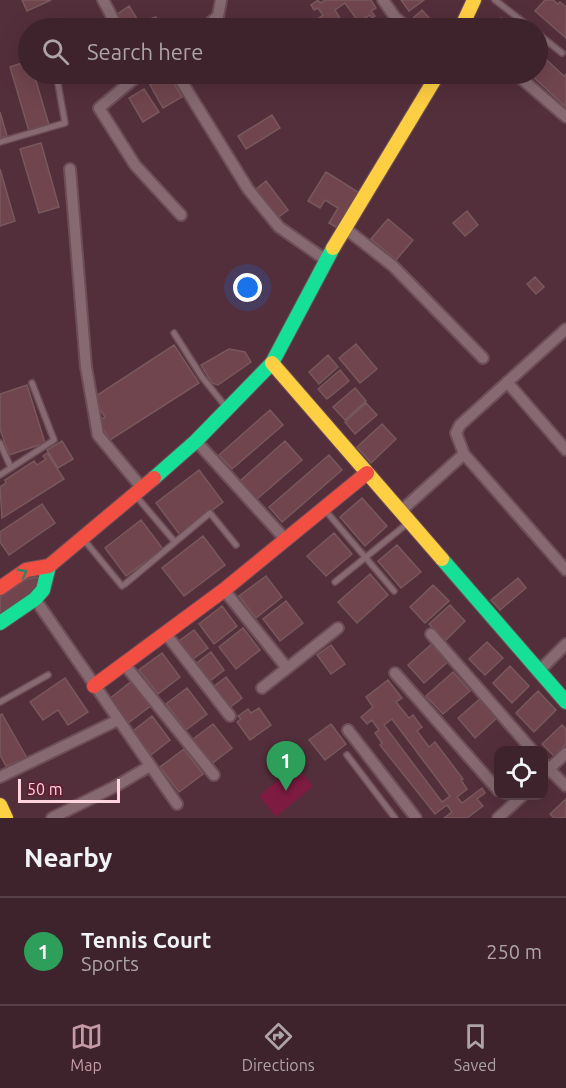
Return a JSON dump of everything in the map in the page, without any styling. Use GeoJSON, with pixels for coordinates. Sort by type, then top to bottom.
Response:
{"type":"FeatureCollection","features":[{"type":"Feature","properties":{"kind":"street"},"geometry":{"type":"LineString","coordinates":[[103,0],[113,18]]}},
{"type":"Feature","properties":{"kind":"street"},"geometry":{"type":"LineString","coordinates":[[216,18],[221,0]]}},
{"type":"Feature","properties":{"kind":"street"},"geometry":{"type":"LineString","coordinates":[[383,0],[399,18]]}},
{"type":"Feature","properties":{"kind":"street"},"geometry":{"type":"LineString","coordinates":[[466,18],[474,0]]}},
{"type":"Feature","properties":{"kind":"street"},"geometry":{"type":"LineString","coordinates":[[128,84],[99,108],[135,165],[182,214]]}},
{"type":"Feature","properties":{"kind":"street"},"geometry":{"type":"LineString","coordinates":[[183,84],[248,189],[279,227],[326,260]]}},
{"type":"Feature","properties":{"kind":"street"},"geometry":{"type":"LineString","coordinates":[[0,588],[26,570],[49,566],[84,539],[196,441],[272,363],[326,260],[432,84]]}},
{"type":"Feature","properties":{"kind":"street"},"geometry":{"type":"LineString","coordinates":[[528,84],[566,117]]}},
{"type":"Feature","properties":{"kind":"street"},"geometry":{"type":"LineString","coordinates":[[70,169],[86,368],[98,435],[138,491]]}},
{"type":"Feature","properties":{"kind":"street"},"geometry":{"type":"LineString","coordinates":[[346,229],[393,266],[483,358]]}},
{"type":"Feature","properties":{"kind":"street"},"geometry":{"type":"LineString","coordinates":[[566,329],[460,425],[456,433],[464,454],[566,570]]}},
{"type":"Feature","properties":{"kind":"street"},"geometry":{"type":"LineString","coordinates":[[272,363],[566,702]]}},
{"type":"Feature","properties":{"kind":"street"},"geometry":{"type":"LineString","coordinates":[[507,382],[566,449]]}},
{"type":"Feature","properties":{"kind":"street"},"geometry":{"type":"LineString","coordinates":[[196,441],[286,540]]}},
{"type":"Feature","properties":{"kind":"street"},"geometry":{"type":"LineString","coordinates":[[406,515],[464,454]]}},
{"type":"Feature","properties":{"kind":"street"},"geometry":{"type":"LineString","coordinates":[[94,686],[224,590],[367,473]]}},
{"type":"Feature","properties":{"kind":"street"},"geometry":{"type":"LineString","coordinates":[[0,623],[35,599],[43,590],[49,566]]}},
{"type":"Feature","properties":{"kind":"street"},"geometry":{"type":"LineString","coordinates":[[224,590],[287,668]]}},
{"type":"Feature","properties":{"kind":"street"},"geometry":{"type":"LineString","coordinates":[[35,599],[177,804]]}},
{"type":"Feature","properties":{"kind":"street"},"geometry":{"type":"LineString","coordinates":[[262,688],[338,628]]}},
{"type":"Feature","properties":{"kind":"street"},"geometry":{"type":"LineString","coordinates":[[166,634],[230,716]]}},
{"type":"Feature","properties":{"kind":"street"},"geometry":{"type":"LineString","coordinates":[[431,634],[529,746]]}},
{"type":"Feature","properties":{"kind":"street"},"geometry":{"type":"LineString","coordinates":[[538,672],[566,644]]}},
{"type":"Feature","properties":{"kind":"street"},"geometry":{"type":"LineString","coordinates":[[125,665],[214,775]]}},
{"type":"Feature","properties":{"kind":"street"},"geometry":{"type":"LineString","coordinates":[[395,673],[494,785]]}},
{"type":"Feature","properties":{"kind":"street"},"geometry":{"type":"LineString","coordinates":[[0,777],[118,720]]}},
{"type":"Feature","properties":{"kind":"street"},"geometry":{"type":"LineString","coordinates":[[348,730],[416,818]]}},
{"type":"Feature","properties":{"kind":"street"},"geometry":{"type":"LineString","coordinates":[[548,767],[566,753]]}},
{"type":"Feature","properties":{"kind":"street"},"geometry":{"type":"LineString","coordinates":[[52,818],[90,800],[150,766]]}},
{"type":"Feature","properties":{"kind":"street"},"geometry":{"type":"LineString","coordinates":[[548,771],[566,786]]}},
{"type":"Feature","properties":{"kind":"street"},"geometry":{"type":"LineString","coordinates":[[507,800],[512,806]]}},
{"type":"Feature","properties":{"kind":"street"},"geometry":{"type":"LineString","coordinates":[[498,818],[517,800]]}},
{"type":"Feature","properties":{"kind":"street"},"geometry":{"type":"LineString","coordinates":[[0,804],[6,818]]}},
{"type":"Feature","properties":{"kind":"lane"},"geometry":{"type":"LineString","coordinates":[[495,0],[518,18]]}},
{"type":"Feature","properties":{"kind":"lane"},"geometry":{"type":"LineString","coordinates":[[548,42],[562,53]]}},
{"type":"Feature","properties":{"kind":"lane"},"geometry":{"type":"LineString","coordinates":[[0,142],[65,123],[57,84]]}},
{"type":"Feature","properties":{"kind":"lane"},"geometry":{"type":"LineString","coordinates":[[174,333],[202,377],[228,408]]}},
{"type":"Feature","properties":{"kind":"lane"},"geometry":{"type":"LineString","coordinates":[[0,476],[54,440],[32,383]]}},
{"type":"Feature","properties":{"kind":"lane"},"geometry":{"type":"LineString","coordinates":[[0,443],[11,468]]}},
{"type":"Feature","properties":{"kind":"lane"},"geometry":{"type":"LineString","coordinates":[[138,491],[175,542]]}},
{"type":"Feature","properties":{"kind":"lane"},"geometry":{"type":"LineString","coordinates":[[324,508],[394,591]]}},
{"type":"Feature","properties":{"kind":"lane"},"geometry":{"type":"LineString","coordinates":[[84,539],[123,585],[210,513],[236,545]]}},
{"type":"Feature","properties":{"kind":"lane"},"geometry":{"type":"LineString","coordinates":[[335,582],[366,557],[406,515]]}},
{"type":"Feature","properties":{"kind":"lane"},"geometry":{"type":"LineString","coordinates":[[0,702],[48,675]]}},
{"type":"Feature","properties":{"kind":"lane"},"geometry":{"type":"LineString","coordinates":[[347,755],[395,818]]}},
{"type":"Feature","properties":{"kind":"shaded area"},"geometry":{"type":"Polygon","coordinates":[[[296,765],[313,786],[276,817],[259,796],[296,765]]]}},
{"type":"Feature","properties":{"kind":"building"},"geometry":{"type":"Polygon","coordinates":[[[22,0],[51,0],[27,11],[22,0]]]}},
{"type":"Feature","properties":{"kind":"building"},"geometry":{"type":"Polygon","coordinates":[[[318,0],[320,3],[326,0],[371,0],[376,8],[371,11],[375,16],[372,18],[370,15],[365,18],[356,18],[345,3],[335,10],[340,18],[319,18],[323,15],[318,8],[314,10],[311,5],[318,0]]]}},
{"type":"Feature","properties":{"kind":"building"},"geometry":{"type":"Polygon","coordinates":[[[401,0],[424,0],[409,11],[401,0]]]}},
{"type":"Feature","properties":{"kind":"building"},"geometry":{"type":"Polygon","coordinates":[[[545,0],[553,0],[558,4],[560,2],[566,7],[566,38],[548,22],[548,18],[543,18],[535,11],[545,0]]]}},
{"type":"Feature","properties":{"kind":"building"},"geometry":{"type":"Polygon","coordinates":[[[129,6],[136,18],[118,18],[116,15],[129,6]]]}},
{"type":"Feature","properties":{"kind":"building"},"geometry":{"type":"Polygon","coordinates":[[[422,10],[429,18],[413,18],[422,10]]]}},
{"type":"Feature","properties":{"kind":"building"},"geometry":{"type":"Polygon","coordinates":[[[548,61],[564,76],[566,74],[566,107],[541,84],[548,84],[548,61]]]}},
{"type":"Feature","properties":{"kind":"building"},"geometry":{"type":"Polygon","coordinates":[[[18,64],[18,84],[37,84],[49,125],[29,131],[10,67],[18,64]]]}},
{"type":"Feature","properties":{"kind":"building"},"geometry":{"type":"Polygon","coordinates":[[[174,84],[182,97],[163,108],[150,85],[174,84]]]}},
{"type":"Feature","properties":{"kind":"building"},"geometry":{"type":"Polygon","coordinates":[[[144,89],[159,112],[143,122],[129,98],[144,89]]]}},
{"type":"Feature","properties":{"kind":"building"},"geometry":{"type":"Polygon","coordinates":[[[0,112],[7,136],[0,138],[0,112]]]}},
{"type":"Feature","properties":{"kind":"building"},"geometry":{"type":"Polygon","coordinates":[[[272,115],[280,128],[246,149],[238,136],[272,115]]]}},
{"type":"Feature","properties":{"kind":"building"},"geometry":{"type":"Polygon","coordinates":[[[41,143],[59,207],[39,213],[20,149],[41,143]]]}},
{"type":"Feature","properties":{"kind":"building"},"geometry":{"type":"Polygon","coordinates":[[[0,169],[15,221],[0,226],[0,169]]]}},
{"type":"Feature","properties":{"kind":"building"},"geometry":{"type":"Polygon","coordinates":[[[326,172],[361,194],[339,229],[329,223],[338,208],[325,200],[320,208],[308,201],[326,172]]]}},
{"type":"Feature","properties":{"kind":"building"},"geometry":{"type":"Polygon","coordinates":[[[266,181],[288,210],[277,218],[255,190],[266,181]]]}},
{"type":"Feature","properties":{"kind":"building"},"geometry":{"type":"Polygon","coordinates":[[[467,211],[478,225],[465,236],[453,223],[467,211]]]}},
{"type":"Feature","properties":{"kind":"building"},"geometry":{"type":"Polygon","coordinates":[[[388,219],[413,240],[396,260],[371,239],[388,219]]]}},
{"type":"Feature","properties":{"kind":"building"},"geometry":{"type":"Polygon","coordinates":[[[535,277],[544,287],[536,294],[527,284],[535,277]]]}},
{"type":"Feature","properties":{"kind":"building"},"geometry":{"type":"Polygon","coordinates":[[[356,344],[377,369],[360,383],[339,358],[356,344]]]}},
{"type":"Feature","properties":{"kind":"building"},"geometry":{"type":"Polygon","coordinates":[[[174,345],[199,383],[110,440],[98,421],[105,417],[93,398],[174,345]]]}},
{"type":"Feature","properties":{"kind":"building"},"geometry":{"type":"Polygon","coordinates":[[[229,349],[245,352],[251,362],[218,385],[212,383],[201,365],[229,349]]]}},
{"type":"Feature","properties":{"kind":"building"},"geometry":{"type":"Polygon","coordinates":[[[328,355],[338,367],[319,384],[309,372],[328,355]]]}},
{"type":"Feature","properties":{"kind":"building"},"geometry":{"type":"Polygon","coordinates":[[[340,370],[349,381],[327,399],[318,389],[340,370]]]}},
{"type":"Feature","properties":{"kind":"building"},"geometry":{"type":"Polygon","coordinates":[[[27,385],[45,443],[9,455],[0,429],[0,394],[27,385]]]}},
{"type":"Feature","properties":{"kind":"building"},"geometry":{"type":"Polygon","coordinates":[[[355,388],[366,401],[345,420],[333,407],[355,388]]]}},
{"type":"Feature","properties":{"kind":"building"},"geometry":{"type":"Polygon","coordinates":[[[366,403],[377,415],[355,434],[345,422],[366,403]]]}},
{"type":"Feature","properties":{"kind":"building"},"geometry":{"type":"Polygon","coordinates":[[[270,410],[283,425],[232,469],[219,455],[270,410]]]}},
{"type":"Feature","properties":{"kind":"building"},"geometry":{"type":"Polygon","coordinates":[[[382,424],[396,439],[371,463],[357,447],[382,424]]]}},
{"type":"Feature","properties":{"kind":"building"},"geometry":{"type":"Polygon","coordinates":[[[62,441],[73,459],[58,468],[47,450],[62,441]]]}},
{"type":"Feature","properties":{"kind":"building"},"geometry":{"type":"Polygon","coordinates":[[[285,441],[302,460],[256,500],[240,481],[285,441]]]}},
{"type":"Feature","properties":{"kind":"building"},"geometry":{"type":"Polygon","coordinates":[[[47,453],[64,479],[2,518],[0,487],[6,483],[5,480],[34,461],[37,465],[46,459],[43,456],[47,453]]]}},
{"type":"Feature","properties":{"kind":"building"},"geometry":{"type":"Polygon","coordinates":[[[329,455],[342,470],[282,522],[269,507],[329,455]]]}},
{"type":"Feature","properties":{"kind":"building"},"geometry":{"type":"Polygon","coordinates":[[[199,470],[223,502],[180,535],[156,503],[199,470]]]}},
{"type":"Feature","properties":{"kind":"building"},"geometry":{"type":"Polygon","coordinates":[[[362,498],[387,526],[365,546],[340,517],[362,498]]]}},
{"type":"Feature","properties":{"kind":"building"},"geometry":{"type":"Polygon","coordinates":[[[42,504],[55,523],[9,555],[0,542],[0,532],[42,504]]]}},
{"type":"Feature","properties":{"kind":"building"},"geometry":{"type":"Polygon","coordinates":[[[141,520],[163,549],[126,576],[105,548],[141,520]]]}},
{"type":"Feature","properties":{"kind":"building"},"geometry":{"type":"Polygon","coordinates":[[[334,533],[352,554],[326,576],[307,556],[334,533]]]}},
{"type":"Feature","properties":{"kind":"building"},"geometry":{"type":"Polygon","coordinates":[[[203,536],[225,565],[184,596],[162,568],[203,536]]]}},
{"type":"Feature","properties":{"kind":"building"},"geometry":{"type":"Polygon","coordinates":[[[397,545],[421,572],[401,588],[378,561],[397,545]]]}},
{"type":"Feature","properties":{"kind":"building"},"geometry":{"type":"Polygon","coordinates":[[[370,574],[388,595],[357,623],[338,602],[370,574]]]}},
{"type":"Feature","properties":{"kind":"building"},"geometry":{"type":"Polygon","coordinates":[[[266,576],[282,597],[256,618],[239,596],[266,576]]]}},
{"type":"Feature","properties":{"kind":"building"},"geometry":{"type":"Polygon","coordinates":[[[37,577],[41,583],[35,593],[0,617],[0,597],[27,579],[37,577]]]}},
{"type":"Feature","properties":{"kind":"building"},"geometry":{"type":"Polygon","coordinates":[[[518,578],[526,588],[500,610],[491,600],[518,578]]]}},
{"type":"Feature","properties":{"kind":"building"},"geometry":{"type":"Polygon","coordinates":[[[433,585],[449,601],[425,623],[410,607],[433,585]]]}},
{"type":"Feature","properties":{"kind":"building"},"geometry":{"type":"Polygon","coordinates":[[[286,601],[303,623],[280,641],[263,619],[286,601]]]}},
{"type":"Feature","properties":{"kind":"building"},"geometry":{"type":"Polygon","coordinates":[[[450,605],[465,621],[445,641],[429,624],[450,605]]]}},
{"type":"Feature","properties":{"kind":"building"},"geometry":{"type":"Polygon","coordinates":[[[222,606],[237,626],[214,644],[199,624],[222,606]]]}},
{"type":"Feature","properties":{"kind":"building"},"geometry":{"type":"Polygon","coordinates":[[[243,628],[260,650],[236,669],[219,647],[243,628]]]}},
{"type":"Feature","properties":{"kind":"building"},"geometry":{"type":"Polygon","coordinates":[[[194,630],[208,648],[193,659],[179,641],[194,630]]]}},
{"type":"Feature","properties":{"kind":"building"},"geometry":{"type":"Polygon","coordinates":[[[434,642],[450,660],[424,683],[408,665],[434,642]]]}},
{"type":"Feature","properties":{"kind":"building"},"geometry":{"type":"Polygon","coordinates":[[[487,642],[503,658],[485,675],[469,659],[487,642]]]}},
{"type":"Feature","properties":{"kind":"building"},"geometry":{"type":"Polygon","coordinates":[[[331,645],[345,664],[331,674],[317,655],[331,645]]]}},
{"type":"Feature","properties":{"kind":"building"},"geometry":{"type":"Polygon","coordinates":[[[211,652],[224,670],[210,681],[197,663],[211,652]]]}},
{"type":"Feature","properties":{"kind":"building"},"geometry":{"type":"Polygon","coordinates":[[[162,653],[180,677],[158,694],[139,670],[162,653]]]}},
{"type":"Feature","properties":{"kind":"building"},"geometry":{"type":"Polygon","coordinates":[[[510,666],[529,686],[512,703],[493,683],[510,666]]]}},
{"type":"Feature","properties":{"kind":"building"},"geometry":{"type":"Polygon","coordinates":[[[453,672],[470,691],[443,714],[426,696],[453,672]]]}},
{"type":"Feature","properties":{"kind":"building"},"geometry":{"type":"Polygon","coordinates":[[[226,677],[242,698],[228,709],[212,688],[226,677]]]}},
{"type":"Feature","properties":{"kind":"building"},"geometry":{"type":"Polygon","coordinates":[[[65,678],[88,712],[68,725],[58,710],[43,720],[30,702],[65,678]]]}},
{"type":"Feature","properties":{"kind":"building"},"geometry":{"type":"Polygon","coordinates":[[[133,680],[152,705],[128,723],[109,699],[133,680]]]}},
{"type":"Feature","properties":{"kind":"building"},"geometry":{"type":"Polygon","coordinates":[[[388,680],[402,698],[396,702],[409,718],[413,715],[422,727],[417,731],[429,747],[435,742],[463,779],[461,780],[467,789],[457,797],[462,803],[482,788],[485,793],[477,799],[483,806],[467,818],[444,818],[452,812],[447,805],[435,814],[380,745],[382,743],[375,733],[379,730],[372,720],[367,724],[361,717],[373,707],[366,697],[388,680]],[[392,719],[384,725],[442,802],[450,796],[392,719]]]}},
{"type":"Feature","properties":{"kind":"building"},"geometry":{"type":"Polygon","coordinates":[[[187,688],[207,714],[186,730],[166,704],[187,688]]]}},
{"type":"Feature","properties":{"kind":"building"},"geometry":{"type":"Polygon","coordinates":[[[538,691],[556,710],[534,732],[516,713],[538,691]]]}},
{"type":"Feature","properties":{"kind":"building"},"geometry":{"type":"Polygon","coordinates":[[[482,697],[499,716],[475,738],[458,718],[482,697]]]}},
{"type":"Feature","properties":{"kind":"building"},"geometry":{"type":"Polygon","coordinates":[[[259,708],[271,725],[250,740],[237,722],[241,719],[238,716],[248,709],[251,713],[259,708]]]}},
{"type":"Feature","properties":{"kind":"building"},"geometry":{"type":"Polygon","coordinates":[[[2,714],[27,758],[6,766],[0,755],[0,715],[2,714]]]}},
{"type":"Feature","properties":{"kind":"building"},"geometry":{"type":"Polygon","coordinates":[[[152,716],[170,740],[151,755],[133,731],[152,716]]]}},
{"type":"Feature","properties":{"kind":"building"},"geometry":{"type":"Polygon","coordinates":[[[213,724],[232,748],[210,765],[192,740],[213,724]]]}},
{"type":"Feature","properties":{"kind":"building"},"geometry":{"type":"Polygon","coordinates":[[[331,724],[346,744],[325,760],[309,740],[331,724]]]}},
{"type":"Feature","properties":{"kind":"building"},"geometry":{"type":"Polygon","coordinates":[[[562,725],[566,729],[566,744],[554,756],[548,750],[548,746],[542,744],[562,725]]]}},
{"type":"Feature","properties":{"kind":"building"},"geometry":{"type":"Polygon","coordinates":[[[184,749],[203,774],[179,792],[160,767],[184,749]]]}},
{"type":"Feature","properties":{"kind":"building"},"geometry":{"type":"Polygon","coordinates":[[[566,799],[566,818],[554,818],[550,814],[566,799]]]}},
{"type":"Feature","properties":{"kind":"traffic: fast"},"geometry":{"type":"LineString","coordinates":[[154,478],[196,441],[272,363],[333,248]]}},
{"type":"Feature","properties":{"kind":"traffic: fast"},"geometry":{"type":"LineString","coordinates":[[442,559],[566,702]]}},
{"type":"Feature","properties":{"kind":"traffic: fast"},"geometry":{"type":"LineString","coordinates":[[0,623],[35,599],[43,590],[49,566]]}},
{"type":"Feature","properties":{"kind":"traffic: slow"},"geometry":{"type":"LineString","coordinates":[[466,18],[474,0]]}},
{"type":"Feature","properties":{"kind":"traffic: slow"},"geometry":{"type":"LineString","coordinates":[[333,248],[432,84]]}},
{"type":"Feature","properties":{"kind":"traffic: slow"},"geometry":{"type":"LineString","coordinates":[[272,363],[442,559]]}},
{"type":"Feature","properties":{"kind":"traffic: slow"},"geometry":{"type":"LineString","coordinates":[[0,805],[6,818]]}},
{"type":"Feature","properties":{"kind":"traffic: jam"},"geometry":{"type":"LineString","coordinates":[[94,686],[224,590],[367,473]]}},
{"type":"Feature","properties":{"kind":"traffic: jam"},"geometry":{"type":"LineString","coordinates":[[0,588],[26,570],[49,566],[154,478]]}},
{"type":"Feature","properties":{"kind":"place","name":"Tennis Court"},"geometry":{"type":"Point","coordinates":[286,791]}}]}
